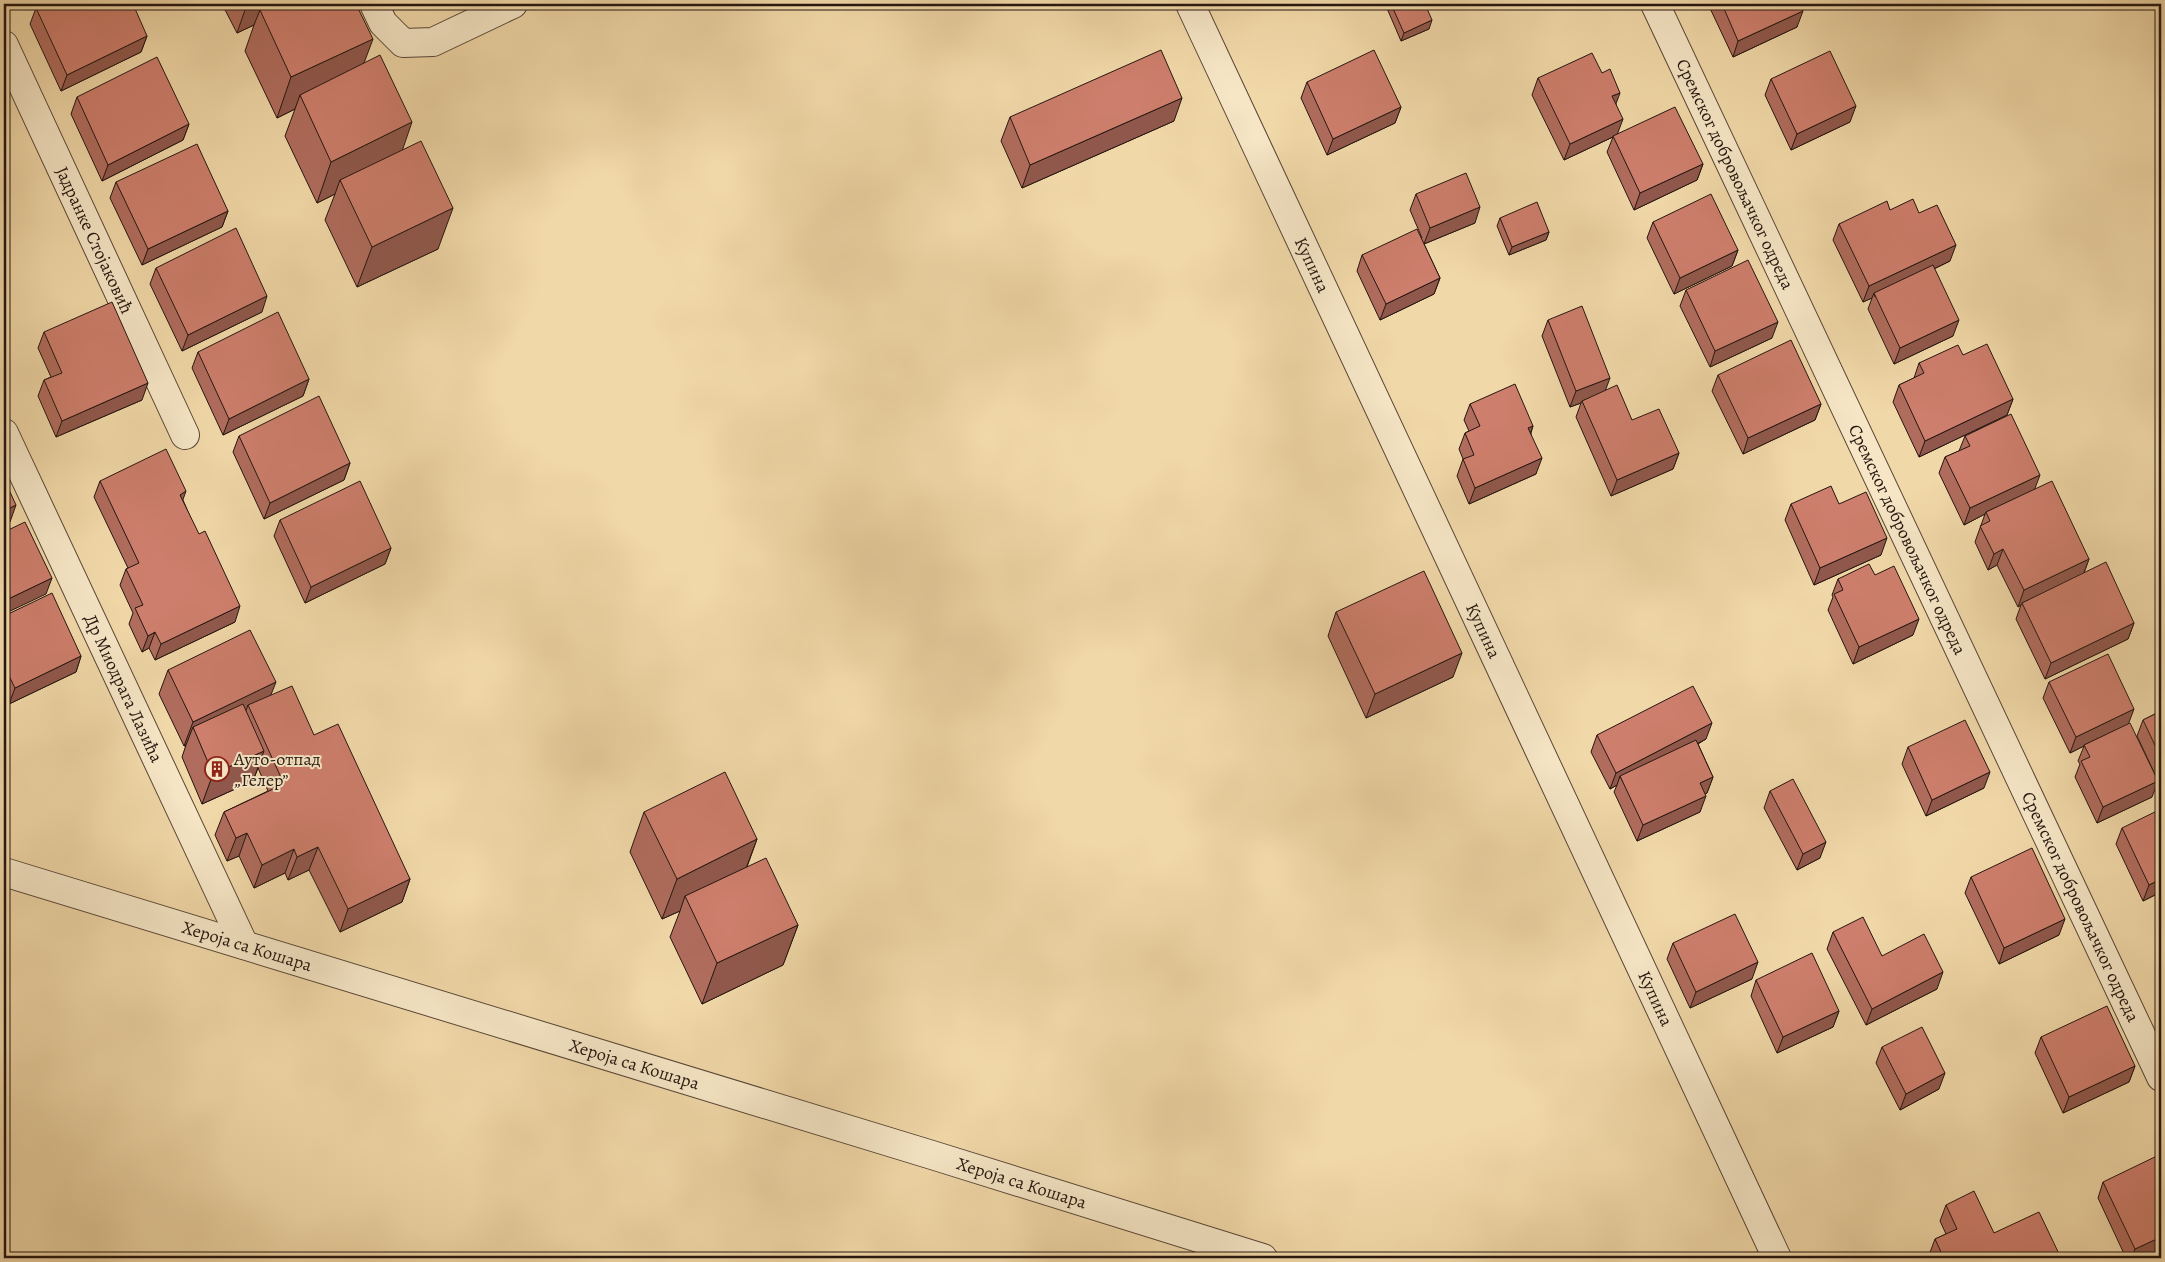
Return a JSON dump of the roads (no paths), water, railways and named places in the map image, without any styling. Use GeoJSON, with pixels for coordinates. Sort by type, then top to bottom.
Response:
{"type":"FeatureCollection","features":[{"type":"Feature","properties":{"kind":"street"},"geometry":{"type":"LineString","coordinates":[[374,4],[383,23],[403,44],[433,42],[513,4]]}},
{"type":"Feature","properties":{"kind":"street","name":"Купина"},"geometry":{"type":"LineString","coordinates":[[1190,4],[1777,1258]]}},
{"type":"Feature","properties":{"kind":"street","name":"Сремског добровољачког одреда"},"geometry":{"type":"LineString","coordinates":[[1655,4],[2161,1077]]}},
{"type":"Feature","properties":{"kind":"street","name":"Јадранке Стојаковић"},"geometry":{"type":"LineString","coordinates":[[4,46],[185,435]]}},
{"type":"Feature","properties":{"kind":"street","name":"Др Миодрага Лазића"},"geometry":{"type":"LineString","coordinates":[[4,433],[244,945]]}},
{"type":"Feature","properties":{"kind":"street","name":"Хероја са Кошара"},"geometry":{"type":"LineString","coordinates":[[4,872],[1263,1258]]}},
{"type":"Feature","properties":{"kind":"place","name":"Ауто-отпад „Гелер”"},"geometry":{"type":"Point","coordinates":[217,769]}}]}
